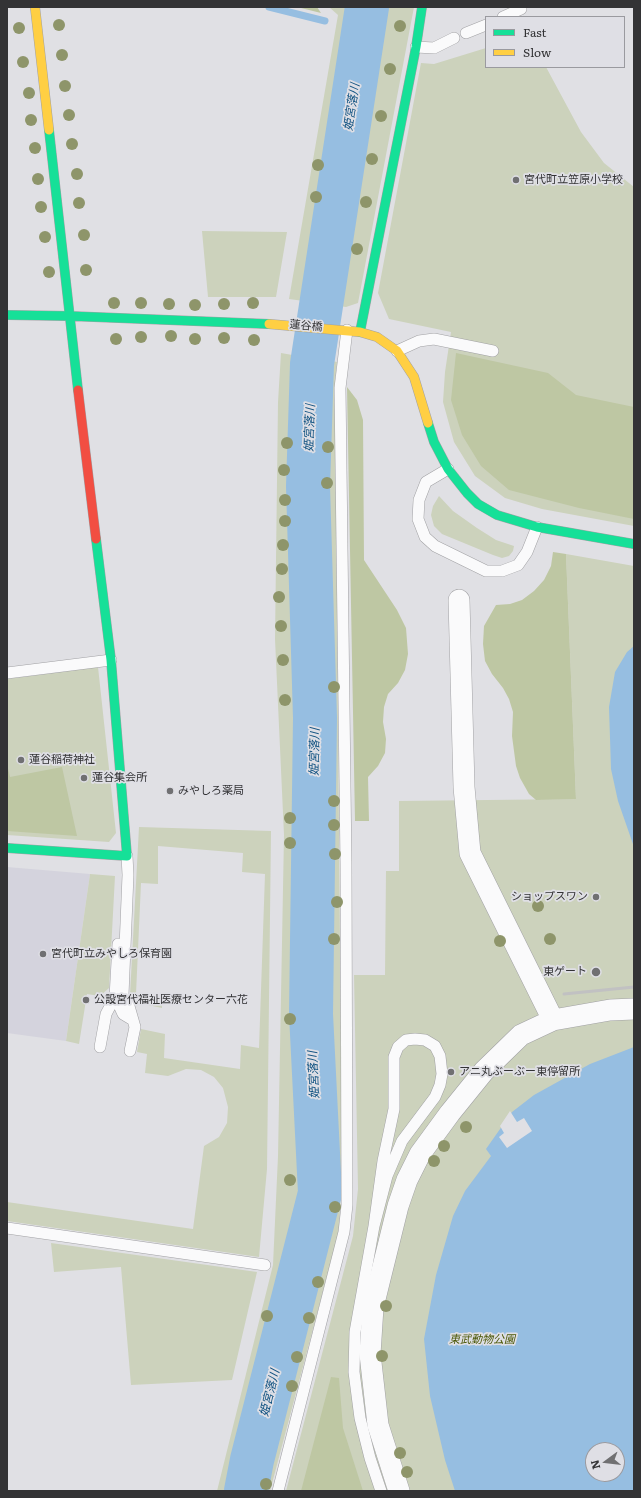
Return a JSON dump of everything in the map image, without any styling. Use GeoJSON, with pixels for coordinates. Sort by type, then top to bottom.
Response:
{"type":"FeatureCollection","features":[{"type":"Feature","properties":{"kind":"street"},"geometry":{"type":"LineString","coordinates":[[7,848],[127,856],[111,660],[69,316],[35,7]]}},
{"type":"Feature","properties":{"kind":"street"},"geometry":{"type":"LineString","coordinates":[[360,332],[416,47],[422,7]]}},
{"type":"Feature","properties":{"kind":"street","name":"蓮谷橋"},"geometry":{"type":"LineString","coordinates":[[7,315],[277,324],[348,330],[376,337],[396,351]]}},
{"type":"Feature","properties":{"kind":"street"},"geometry":{"type":"LineString","coordinates":[[396,351],[414,377],[434,442],[448,469],[478,504],[497,515],[536,527],[634,544]]}},
{"type":"Feature","properties":{"kind":"street"},"geometry":{"type":"LineString","coordinates":[[459,600],[464,787],[470,853],[553,1020]]}},
{"type":"Feature","properties":{"kind":"street"},"geometry":{"type":"LineString","coordinates":[[399,1491],[378,1425],[370,1354],[373,1307],[398,1206],[407,1180],[420,1154],[450,1113],[484,1070],[520,1035],[553,1020],[610,1010],[634,1009]]}},
{"type":"Feature","properties":{"kind":"lane"},"geometry":{"type":"LineString","coordinates":[[505,16],[522,9]]}},
{"type":"Feature","properties":{"kind":"lane"},"geometry":{"type":"LineString","coordinates":[[466,33],[485,24]]}},
{"type":"Feature","properties":{"kind":"lane"},"geometry":{"type":"LineString","coordinates":[[416,47],[434,48],[454,38]]}},
{"type":"Feature","properties":{"kind":"lane"},"geometry":{"type":"LineString","coordinates":[[278,1491],[344,1232],[347,1205],[346,865],[340,388],[348,330]]}},
{"type":"Feature","properties":{"kind":"lane"},"geometry":{"type":"LineString","coordinates":[[396,351],[419,341],[434,339],[493,351]]}},
{"type":"Feature","properties":{"kind":"lane"},"geometry":{"type":"LineString","coordinates":[[448,469],[426,482],[419,500],[418,519],[425,537],[435,546],[486,571],[502,571],[518,565],[527,552],[536,527]]}},
{"type":"Feature","properties":{"kind":"lane"},"geometry":{"type":"LineString","coordinates":[[7,673],[111,660]]}},
{"type":"Feature","properties":{"kind":"lane"},"geometry":{"type":"LineString","coordinates":[[100,1047],[106,1014],[115,997],[121,874],[127,856]]}},
{"type":"Feature","properties":{"kind":"lane"},"geometry":{"type":"LineString","coordinates":[[127,856],[128,875],[123,995],[129,1006],[135,1027],[130,1051]]}},
{"type":"Feature","properties":{"kind":"lane"},"geometry":{"type":"LineString","coordinates":[[115,997],[123,1014],[133,1020]]}},
{"type":"Feature","properties":{"kind":"lane"},"geometry":{"type":"LineString","coordinates":[[374,1226],[387,1176],[402,1141],[434,1096],[440,1085],[442,1074],[440,1056],[434,1046],[425,1040],[415,1038],[406,1040],[398,1047],[394,1057],[394,1109],[383,1161],[374,1226],[355,1332],[354,1372],[360,1418],[380,1491]]}},
{"type":"Feature","properties":{"kind":"lane"},"geometry":{"type":"LineString","coordinates":[[7,1228],[265,1265]]}},
{"type":"Feature","properties":{"kind":"shaded area","name":"宮代町立みやしろ保育園"},"geometry":{"type":"Polygon","coordinates":[[[7,867],[90,874],[66,1041],[7,1033],[7,867]]]}},
{"type":"Feature","properties":{"kind":"green space"},"geometry":{"type":"Polygon","coordinates":[[[297,7],[317,7],[321,13],[297,7]]]}},
{"type":"Feature","properties":{"kind":"green space"},"geometry":{"type":"Polygon","coordinates":[[[329,7],[358,7],[311,302],[289,299],[338,15],[329,7]]]}},
{"type":"Feature","properties":{"kind":"green space"},"geometry":{"type":"Polygon","coordinates":[[[381,7],[414,7],[358,303],[346,307],[331,305],[347,215],[381,7]]]}},
{"type":"Feature","properties":{"kind":"green space","name":"宮代町立笠原小学校"},"geometry":{"type":"Polygon","coordinates":[[[485,48],[485,68],[547,68],[581,132],[604,163],[634,187],[634,526],[542,509],[505,498],[475,476],[454,442],[443,402],[445,372],[451,332],[389,319],[378,293],[421,63],[434,64],[485,48]]]}},
{"type":"Feature","properties":{"kind":"green space"},"geometry":{"type":"Polygon","coordinates":[[[202,231],[287,232],[276,297],[208,297],[202,231]]]}},
{"type":"Feature","properties":{"kind":"green space"},"geometry":{"type":"Polygon","coordinates":[[[281,353],[298,356],[294,411],[297,925],[304,1165],[303,1208],[243,1433],[232,1491],[217,1491],[273,1265],[278,1156],[284,835],[275,639],[278,402],[281,353]]]}},
{"type":"Feature","properties":{"kind":"green space"},"geometry":{"type":"Polygon","coordinates":[[[456,353],[548,373],[576,395],[634,407],[634,519],[579,508],[509,490],[481,466],[462,435],[451,400],[456,353]]]}},
{"type":"Feature","properties":{"kind":"green space"},"geometry":{"type":"Polygon","coordinates":[[[323,359],[337,362],[335,381],[342,1170],[339,1231],[270,1491],[256,1491],[327,1221],[332,1170],[324,1032],[330,923],[325,749],[324,608],[318,479],[323,359]]]}},
{"type":"Feature","properties":{"kind":"green space"},"geometry":{"type":"Polygon","coordinates":[[[347,387],[357,400],[363,420],[364,560],[397,610],[406,628],[408,654],[405,670],[398,683],[388,694],[384,707],[383,722],[386,739],[385,753],[378,766],[368,777],[369,821],[355,821],[347,387]]]}},
{"type":"Feature","properties":{"kind":"green space"},"geometry":{"type":"Polygon","coordinates":[[[439,496],[453,511],[477,528],[496,540],[514,546],[513,551],[509,556],[502,558],[442,534],[434,526],[431,515],[433,506],[439,496]]]}},
{"type":"Feature","properties":{"kind":"green space"},"geometry":{"type":"Polygon","coordinates":[[[553,552],[566,554],[576,799],[536,800],[529,794],[520,778],[516,766],[512,736],[513,712],[509,699],[503,688],[492,674],[485,661],[483,644],[484,626],[496,605],[510,604],[522,600],[534,591],[544,580],[551,566],[553,552]]]}},
{"type":"Feature","properties":{"kind":"green space","name":"東武動物公園"},"geometry":{"type":"Polygon","coordinates":[[[566,554],[634,566],[634,1491],[286,1491],[353,1236],[358,1189],[354,975],[385,975],[386,871],[399,871],[399,801],[576,799],[566,554]]]}},
{"type":"Feature","properties":{"kind":"green space"},"geometry":{"type":"Polygon","coordinates":[[[98,667],[116,833],[109,842],[7,835],[7,679],[98,667]]]}},
{"type":"Feature","properties":{"kind":"green space"},"geometry":{"type":"Polygon","coordinates":[[[7,764],[10,777],[62,767],[77,836],[7,831],[7,764]]]}},
{"type":"Feature","properties":{"kind":"green space"},"geometry":{"type":"Polygon","coordinates":[[[139,827],[271,831],[267,1169],[259,1257],[7,1221],[7,1202],[193,1229],[204,1146],[219,1137],[227,1123],[228,1107],[223,1088],[214,1077],[201,1070],[186,1069],[168,1076],[145,1073],[147,1054],[137,1052],[141,1029],[165,1034],[164,1058],[240,1069],[241,1045],[259,1048],[265,874],[242,872],[243,853],[158,846],[158,884],[141,883],[136,994],[162,998],[162,1008],[134,1002],[130,995],[139,827]]]}},
{"type":"Feature","properties":{"kind":"green space"},"geometry":{"type":"Polygon","coordinates":[[[90,874],[115,876],[109,988],[100,996],[87,994],[79,1044],[66,1041],[90,874]]]}},
{"type":"Feature","properties":{"kind":"green space"},"geometry":{"type":"Polygon","coordinates":[[[51,1243],[257,1272],[232,1380],[131,1385],[121,1267],[54,1272],[51,1243]]]}},
{"type":"Feature","properties":{"kind":"green space"},"geometry":{"type":"Polygon","coordinates":[[[331,1377],[339,1378],[343,1428],[363,1491],[301,1491],[331,1377]]]}},
{"type":"Feature","properties":{"kind":"water"},"geometry":{"type":"Polygon","coordinates":[[[634,646],[634,847],[618,801],[611,769],[609,707],[615,672],[627,652],[634,646]]]}},
{"type":"Feature","properties":{"kind":"water"},"geometry":{"type":"Polygon","coordinates":[[[634,1047],[634,1491],[455,1491],[445,1460],[430,1396],[424,1339],[436,1275],[453,1216],[465,1191],[491,1156],[486,1149],[512,1112],[534,1095],[590,1064],[634,1047]]]}},
{"type":"Feature","properties":{"kind":"pier"},"geometry":{"type":"Polygon","coordinates":[[[510,1111],[517,1122],[524,1118],[532,1131],[507,1148],[499,1137],[504,1133],[500,1126],[510,1111]]]}},
{"type":"Feature","properties":{"kind":"waterway"},"geometry":{"type":"LineString","coordinates":[[269,7],[325,21]]}},
{"type":"Feature","properties":{"kind":"waterway","name":"姫宮落川"},"geometry":{"type":"LineString","coordinates":[[246,1491],[252,1460],[320,1193],[311,1014],[315,718],[308,486],[312,364],[367,7]]}},
{"type":"Feature","properties":{"kind":"railway"},"geometry":{"type":"LineString","coordinates":[[564,994],[634,987]]}},
{"type":"Feature","properties":{"kind":"traffic: fast"},"geometry":{"type":"LineString","coordinates":[[360,332],[416,47],[422,7]]}},
{"type":"Feature","properties":{"kind":"traffic: fast"},"geometry":{"type":"LineString","coordinates":[[49,130],[78,390]]}},
{"type":"Feature","properties":{"kind":"traffic: fast"},"geometry":{"type":"LineString","coordinates":[[7,315],[269,324]]}},
{"type":"Feature","properties":{"kind":"traffic: fast"},"geometry":{"type":"LineString","coordinates":[[428,423],[434,442],[448,469],[478,504],[497,515],[537,527],[634,544]]}},
{"type":"Feature","properties":{"kind":"traffic: fast"},"geometry":{"type":"LineString","coordinates":[[7,848],[127,856],[111,660],[96,539]]}},
{"type":"Feature","properties":{"kind":"traffic: slow"},"geometry":{"type":"LineString","coordinates":[[35,7],[49,130]]}},
{"type":"Feature","properties":{"kind":"traffic: slow"},"geometry":{"type":"LineString","coordinates":[[269,324],[360,332],[377,337],[397,351],[414,377],[428,423]]}},
{"type":"Feature","properties":{"kind":"traffic: jam"},"geometry":{"type":"LineString","coordinates":[[78,390],[96,539]]}},
{"type":"Feature","properties":{"kind":"place","name":"宮代町立笠原小学校"},"geometry":{"type":"Point","coordinates":[516,180]}},
{"type":"Feature","properties":{"kind":"place","name":"蓮谷稲荷神社"},"geometry":{"type":"Point","coordinates":[21,760]}},
{"type":"Feature","properties":{"kind":"place","name":"蓮谷集会所"},"geometry":{"type":"Point","coordinates":[84,778]}},
{"type":"Feature","properties":{"kind":"place","name":"みやしろ薬局"},"geometry":{"type":"Point","coordinates":[170,791]}},
{"type":"Feature","properties":{"kind":"place","name":"ショップスワン"},"geometry":{"type":"Point","coordinates":[596,897]}},
{"type":"Feature","properties":{"kind":"place","name":"宮代町立みやしろ保育園"},"geometry":{"type":"Point","coordinates":[43,954]}},
{"type":"Feature","properties":{"kind":"place","name":"東ゲート"},"geometry":{"type":"Point","coordinates":[596,972]}},
{"type":"Feature","properties":{"kind":"place","name":"公設宮代福祉医療センター六花"},"geometry":{"type":"Point","coordinates":[86,1000]}},
{"type":"Feature","properties":{"kind":"place","name":"アニ丸ぶーぶー東停留所"},"geometry":{"type":"Point","coordinates":[451,1072]}}]}
